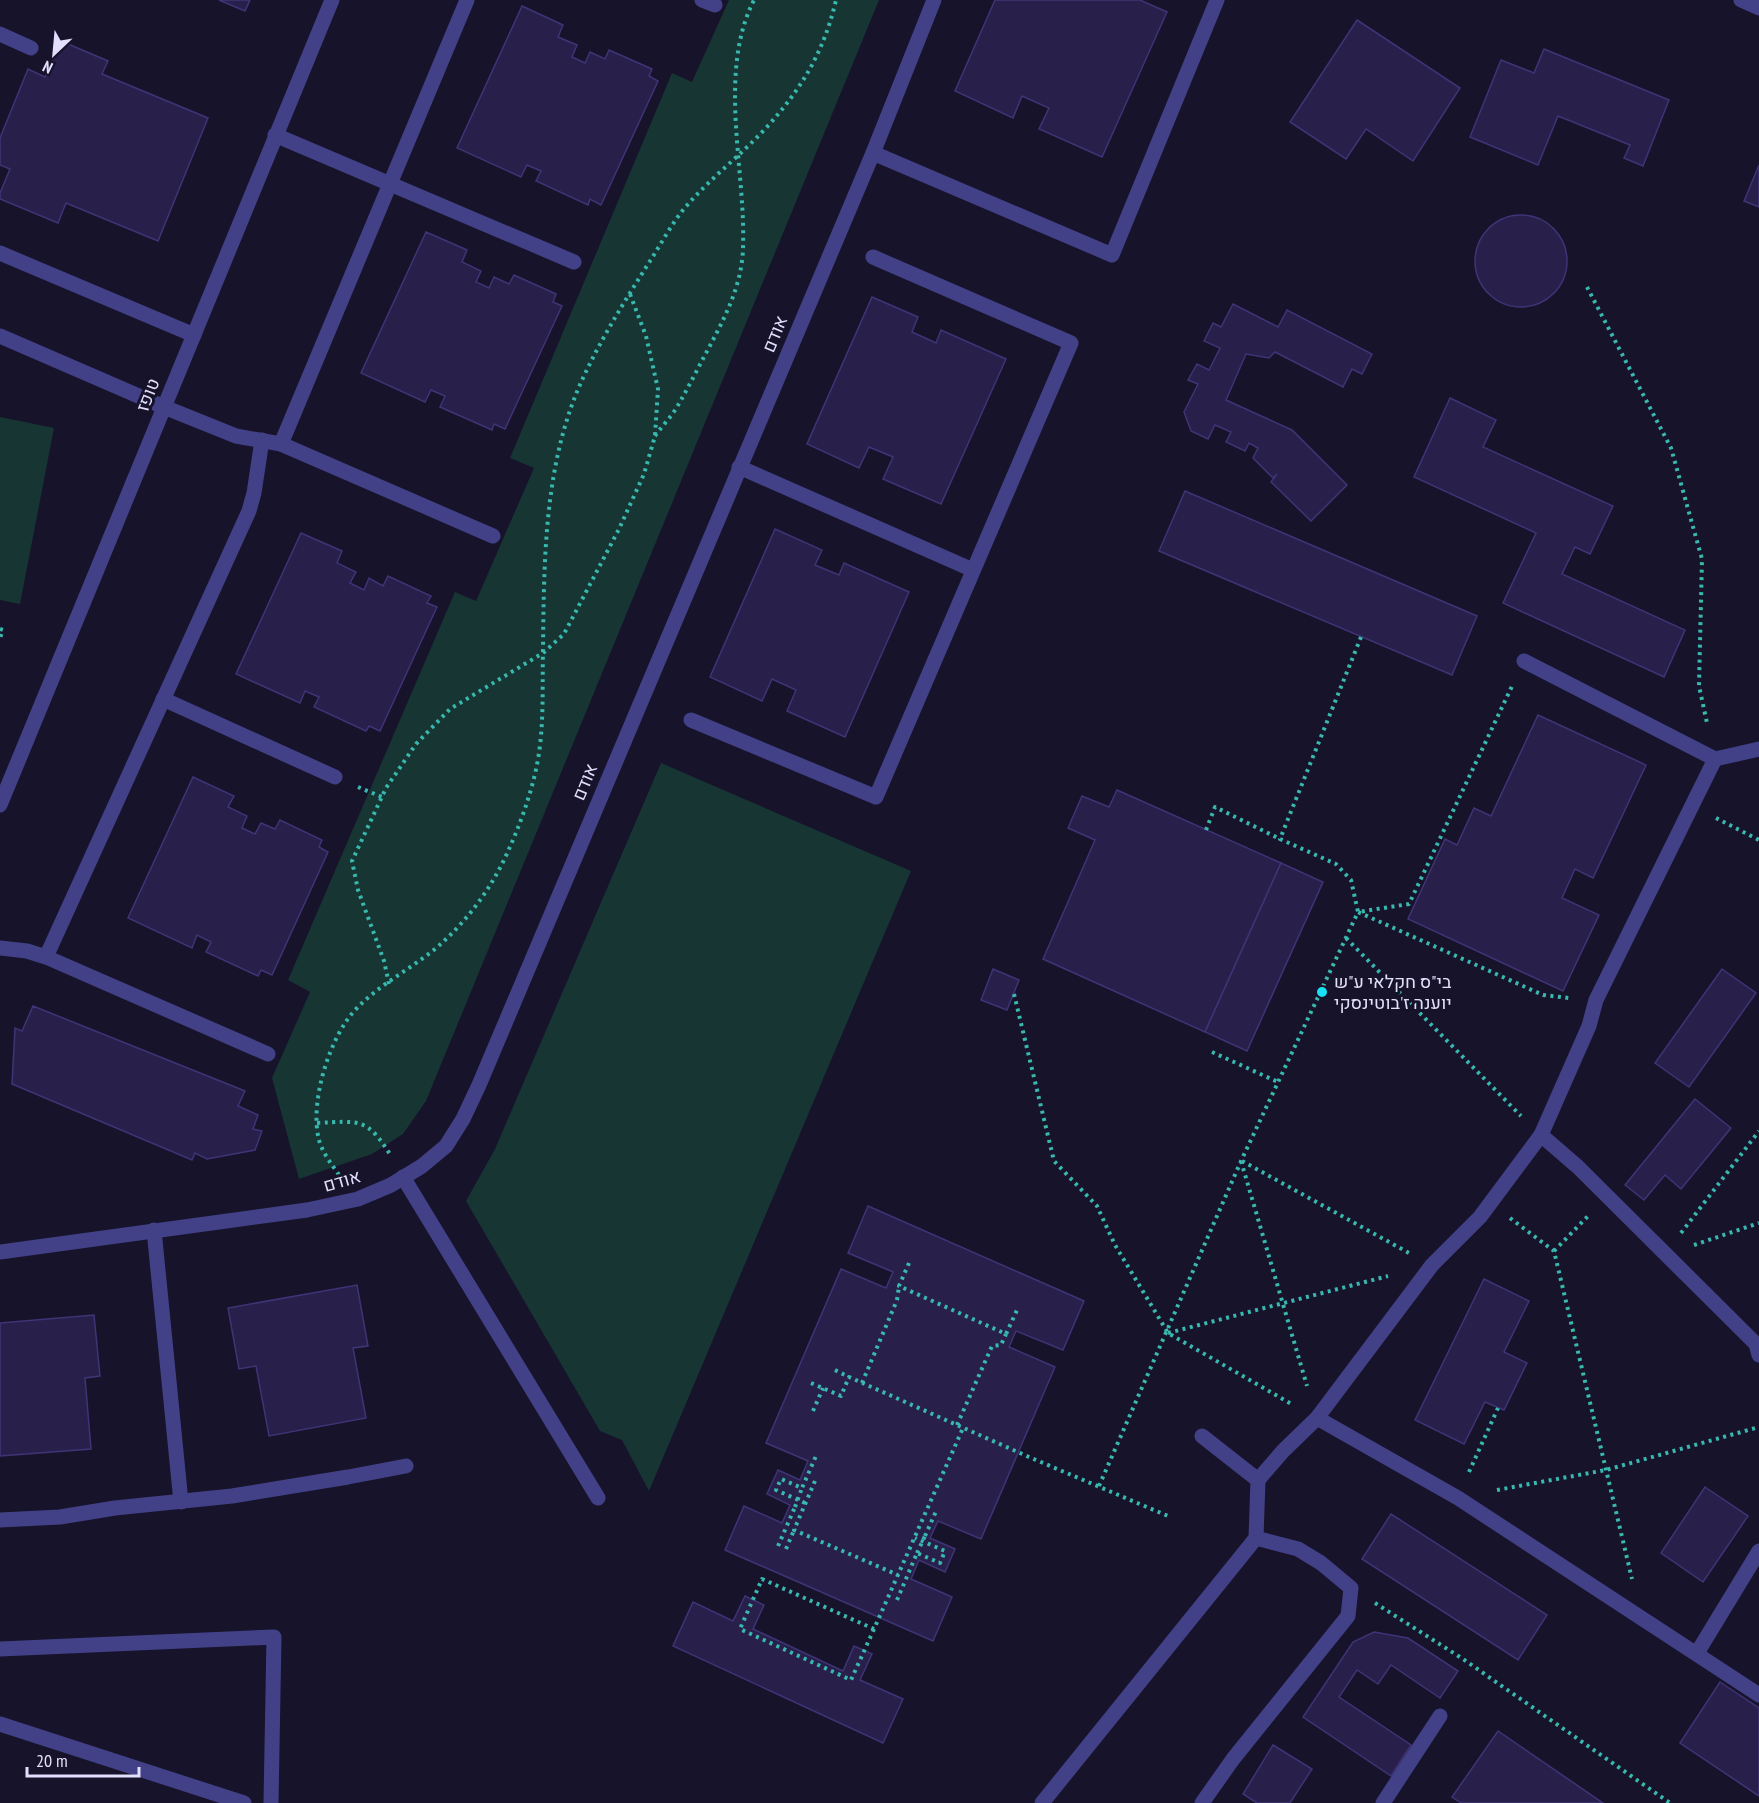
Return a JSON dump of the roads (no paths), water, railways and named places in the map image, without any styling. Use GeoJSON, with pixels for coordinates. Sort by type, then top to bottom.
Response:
{"type":"FeatureCollection","features":[{"type":"Feature","properties":{"kind":"street","name":"טופז"},"geometry":{"type":"LineString","coordinates":[[0,805],[332,0]]}},
{"type":"Feature","properties":{"kind":"street"},"geometry":{"type":"LineString","coordinates":[[281,444],[467,0]]}},
{"type":"Feature","properties":{"kind":"street","name":"אודם"},"geometry":{"type":"LineString","coordinates":[[0,1252],[307,1210],[358,1199],[391,1185],[422,1166],[446,1146],[463,1119],[873,153],[934,0]]}},
{"type":"Feature","properties":{"kind":"street"},"geometry":{"type":"LineString","coordinates":[[873,153],[1112,255],[1216,0]]}},
{"type":"Feature","properties":{"kind":"street"},"geometry":{"type":"LineString","coordinates":[[1741,0],[1759,8]]}},
{"type":"Feature","properties":{"kind":"street"},"geometry":{"type":"LineString","coordinates":[[0,34],[31,48]]}},
{"type":"Feature","properties":{"kind":"street"},"geometry":{"type":"LineString","coordinates":[[275,135],[574,262]]}},
{"type":"Feature","properties":{"kind":"street"},"geometry":{"type":"LineString","coordinates":[[0,253],[194,335]]}},
{"type":"Feature","properties":{"kind":"street"},"geometry":{"type":"LineString","coordinates":[[690,720],[876,797],[1071,343],[873,257]]}},
{"type":"Feature","properties":{"kind":"street"},"geometry":{"type":"LineString","coordinates":[[0,336],[236,436],[281,444],[493,536]]}},
{"type":"Feature","properties":{"kind":"street"},"geometry":{"type":"LineString","coordinates":[[46,957],[249,511],[262,440]]}},
{"type":"Feature","properties":{"kind":"street"},"geometry":{"type":"LineString","coordinates":[[739,467],[973,570]]}},
{"type":"Feature","properties":{"kind":"street"},"geometry":{"type":"LineString","coordinates":[[1524,661],[1715,759],[1759,749]]}},
{"type":"Feature","properties":{"kind":"street"},"geometry":{"type":"LineString","coordinates":[[163,699],[335,777]]}},
{"type":"Feature","properties":{"kind":"street"},"geometry":{"type":"LineString","coordinates":[[1042,1803],[1256,1538],[1258,1480],[1283,1451],[1317,1418],[1432,1265],[1491,1204],[1541,1135],[1589,1026],[1596,1000],[1715,759]]}},
{"type":"Feature","properties":{"kind":"street"},"geometry":{"type":"LineString","coordinates":[[0,948],[27,951],[46,957],[268,1054]]}},
{"type":"Feature","properties":{"kind":"street"},"geometry":{"type":"LineString","coordinates":[[1541,1135],[1578,1167],[1758,1349]]}},
{"type":"Feature","properties":{"kind":"street"},"geometry":{"type":"LineString","coordinates":[[404,1177],[598,1498]]}},
{"type":"Feature","properties":{"kind":"street"},"geometry":{"type":"LineString","coordinates":[[154,1230],[181,1502]]}},
{"type":"Feature","properties":{"kind":"street"},"geometry":{"type":"LineString","coordinates":[[1317,1418],[1458,1498],[1759,1695]]}},
{"type":"Feature","properties":{"kind":"street"},"geometry":{"type":"LineString","coordinates":[[1202,1436],[1258,1480]]}},
{"type":"Feature","properties":{"kind":"street"},"geometry":{"type":"LineString","coordinates":[[0,1520],[60,1517],[181,1502],[290,1487],[406,1466]]}},
{"type":"Feature","properties":{"kind":"street"},"geometry":{"type":"LineString","coordinates":[[1202,1803],[1233,1760],[1348,1616],[1351,1588],[1321,1563],[1298,1549],[1256,1538]]}},
{"type":"Feature","properties":{"kind":"street"},"geometry":{"type":"LineString","coordinates":[[1696,1653],[1759,1551]]}},
{"type":"Feature","properties":{"kind":"street"},"geometry":{"type":"LineString","coordinates":[[0,1649],[274,1637],[271,1803]]}},
{"type":"Feature","properties":{"kind":"street"},"geometry":{"type":"LineString","coordinates":[[1383,1803],[1440,1716]]}},
{"type":"Feature","properties":{"kind":"street"},"geometry":{"type":"LineString","coordinates":[[0,1724],[244,1803]]}},
{"type":"Feature","properties":{"kind":"place","name":"בי\"ס חקלאי ע\"ש יוענה ז'בוטינסקי"},"geometry":{"type":"Point","coordinates":[1322,992]}}]}
